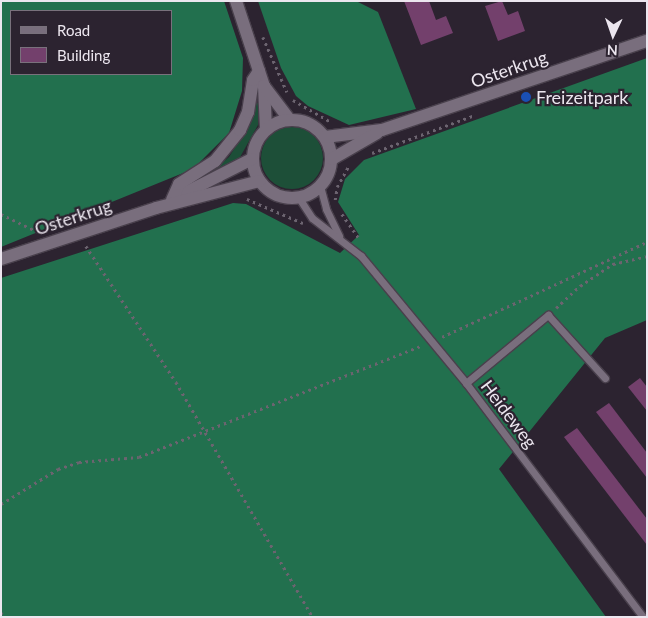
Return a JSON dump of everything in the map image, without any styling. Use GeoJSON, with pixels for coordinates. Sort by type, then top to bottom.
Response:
{"type":"FeatureCollection","features":[{"type":"Feature","properties":{"kind":"main road"},"geometry":{"type":"LineString","coordinates":[[236,1],[264,86],[266,128]]}},
{"type":"Feature","properties":{"kind":"main road","name":"Osterkrug"},"geometry":{"type":"LineString","coordinates":[[332,158],[382,130],[647,41]]}},
{"type":"Feature","properties":{"kind":"main road"},"geometry":{"type":"LineString","coordinates":[[172,200],[179,184],[215,161],[240,130],[248,112],[253,80],[259,71]]}},
{"type":"Feature","properties":{"kind":"main road"},"geometry":{"type":"LineString","coordinates":[[264,86],[288,119]]}},
{"type":"Feature","properties":{"kind":"main road"},"geometry":{"type":"LineString","coordinates":[[288,119],[308,122],[325,137],[332,158],[328,175],[320,186],[299,198],[274,194],[260,181],[252,159],[258,137],[266,128],[288,119]]}},
{"type":"Feature","properties":{"kind":"main road","name":"Osterkrug"},"geometry":{"type":"LineString","coordinates":[[325,137],[382,130]]}},
{"type":"Feature","properties":{"kind":"main road","name":"Osterkrug"},"geometry":{"type":"LineString","coordinates":[[156,208],[252,159]]}},
{"type":"Feature","properties":{"kind":"main road","name":"Osterkrug"},"geometry":{"type":"LineString","coordinates":[[1,259],[156,208],[260,181]]}},
{"type":"Feature","properties":{"kind":"lane","name":"Heideweg"},"geometry":{"type":"LineString","coordinates":[[320,186],[326,209],[340,238]]}},
{"type":"Feature","properties":{"kind":"lane","name":"Heideweg"},"geometry":{"type":"LineString","coordinates":[[299,198],[312,218],[361,256],[466,384],[643,617]]}},
{"type":"Feature","properties":{"kind":"lane"},"geometry":{"type":"LineString","coordinates":[[466,384],[548,315],[605,378]]}},
{"type":"Feature","properties":{"kind":"path"},"geometry":{"type":"LineString","coordinates":[[263,35],[287,93],[295,102],[334,124]]}},
{"type":"Feature","properties":{"kind":"path"},"geometry":{"type":"LineString","coordinates":[[364,156],[482,112]]}},
{"type":"Feature","properties":{"kind":"path"},"geometry":{"type":"LineString","coordinates":[[335,204],[337,187],[350,165]]}},
{"type":"Feature","properties":{"kind":"path"},"geometry":{"type":"LineString","coordinates":[[238,198],[304,223]]}},
{"type":"Feature","properties":{"kind":"path"},"geometry":{"type":"LineString","coordinates":[[340,211],[361,242],[361,256]]}},
{"type":"Feature","properties":{"kind":"path"},"geometry":{"type":"LineString","coordinates":[[1,214],[35,232]]}},
{"type":"Feature","properties":{"kind":"path"},"geometry":{"type":"LineString","coordinates":[[79,248],[96,243]]}},
{"type":"Feature","properties":{"kind":"path"},"geometry":{"type":"LineString","coordinates":[[87,246],[205,432],[313,617]]}},
{"type":"Feature","properties":{"kind":"path"},"geometry":{"type":"LineString","coordinates":[[548,315],[580,286],[613,264],[647,256]]}},
{"type":"Feature","properties":{"kind":"path"},"geometry":{"type":"LineString","coordinates":[[1,504],[58,469],[79,462],[139,457],[205,432]]}},
{"type":"Feature","properties":{"kind":"green space"},"geometry":{"type":"Polygon","coordinates":[[[1,1],[224,1],[243,58],[242,91],[229,133],[193,169],[1,247],[1,1]]]}},
{"type":"Feature","properties":{"kind":"green space"},"geometry":{"type":"Polygon","coordinates":[[[258,1],[356,1],[378,12],[416,109],[349,125],[308,106],[296,96],[281,68],[258,1]]]}},
{"type":"Feature","properties":{"kind":"green space"},"geometry":{"type":"Polygon","coordinates":[[[647,58],[647,320],[605,338],[499,469],[606,617],[1,617],[1,278],[233,203],[246,204],[340,253],[359,235],[338,202],[345,179],[364,160],[647,58]]]}},
{"type":"Feature","properties":{"kind":"green space"},"geometry":{"type":"Polygon","coordinates":[[[255,103],[258,103],[258,125],[239,159],[210,173],[229,157],[249,125],[255,103]]]}},
{"type":"Feature","properties":{"kind":"green space"},"geometry":{"type":"Polygon","coordinates":[[[292,127],[304,129],[314,136],[321,146],[323,158],[321,170],[314,180],[304,187],[292,189],[280,187],[270,180],[263,170],[261,158],[263,146],[270,136],[280,129],[292,127]]]}},
{"type":"Feature","properties":{"kind":"building"},"geometry":{"type":"Polygon","coordinates":[[[404,1],[429,1],[436,20],[446,16],[453,33],[421,45],[404,1]]]}},
{"type":"Feature","properties":{"kind":"building"},"geometry":{"type":"Polygon","coordinates":[[[502,1],[508,15],[518,11],[525,31],[498,41],[485,6],[502,1]]]}},
{"type":"Feature","properties":{"kind":"building"},"geometry":{"type":"Polygon","coordinates":[[[640,378],[647,387],[647,411],[628,387],[640,378]]]}},
{"type":"Feature","properties":{"kind":"building"},"geometry":{"type":"Polygon","coordinates":[[[609,403],[647,453],[647,478],[596,412],[609,403]]]}},
{"type":"Feature","properties":{"kind":"building"},"geometry":{"type":"Polygon","coordinates":[[[577,428],[647,519],[647,545],[564,437],[577,428]]]}},
{"type":"Feature","properties":{"kind":"place","name":"Freizeitpark"},"geometry":{"type":"Point","coordinates":[526,97]}}]}
